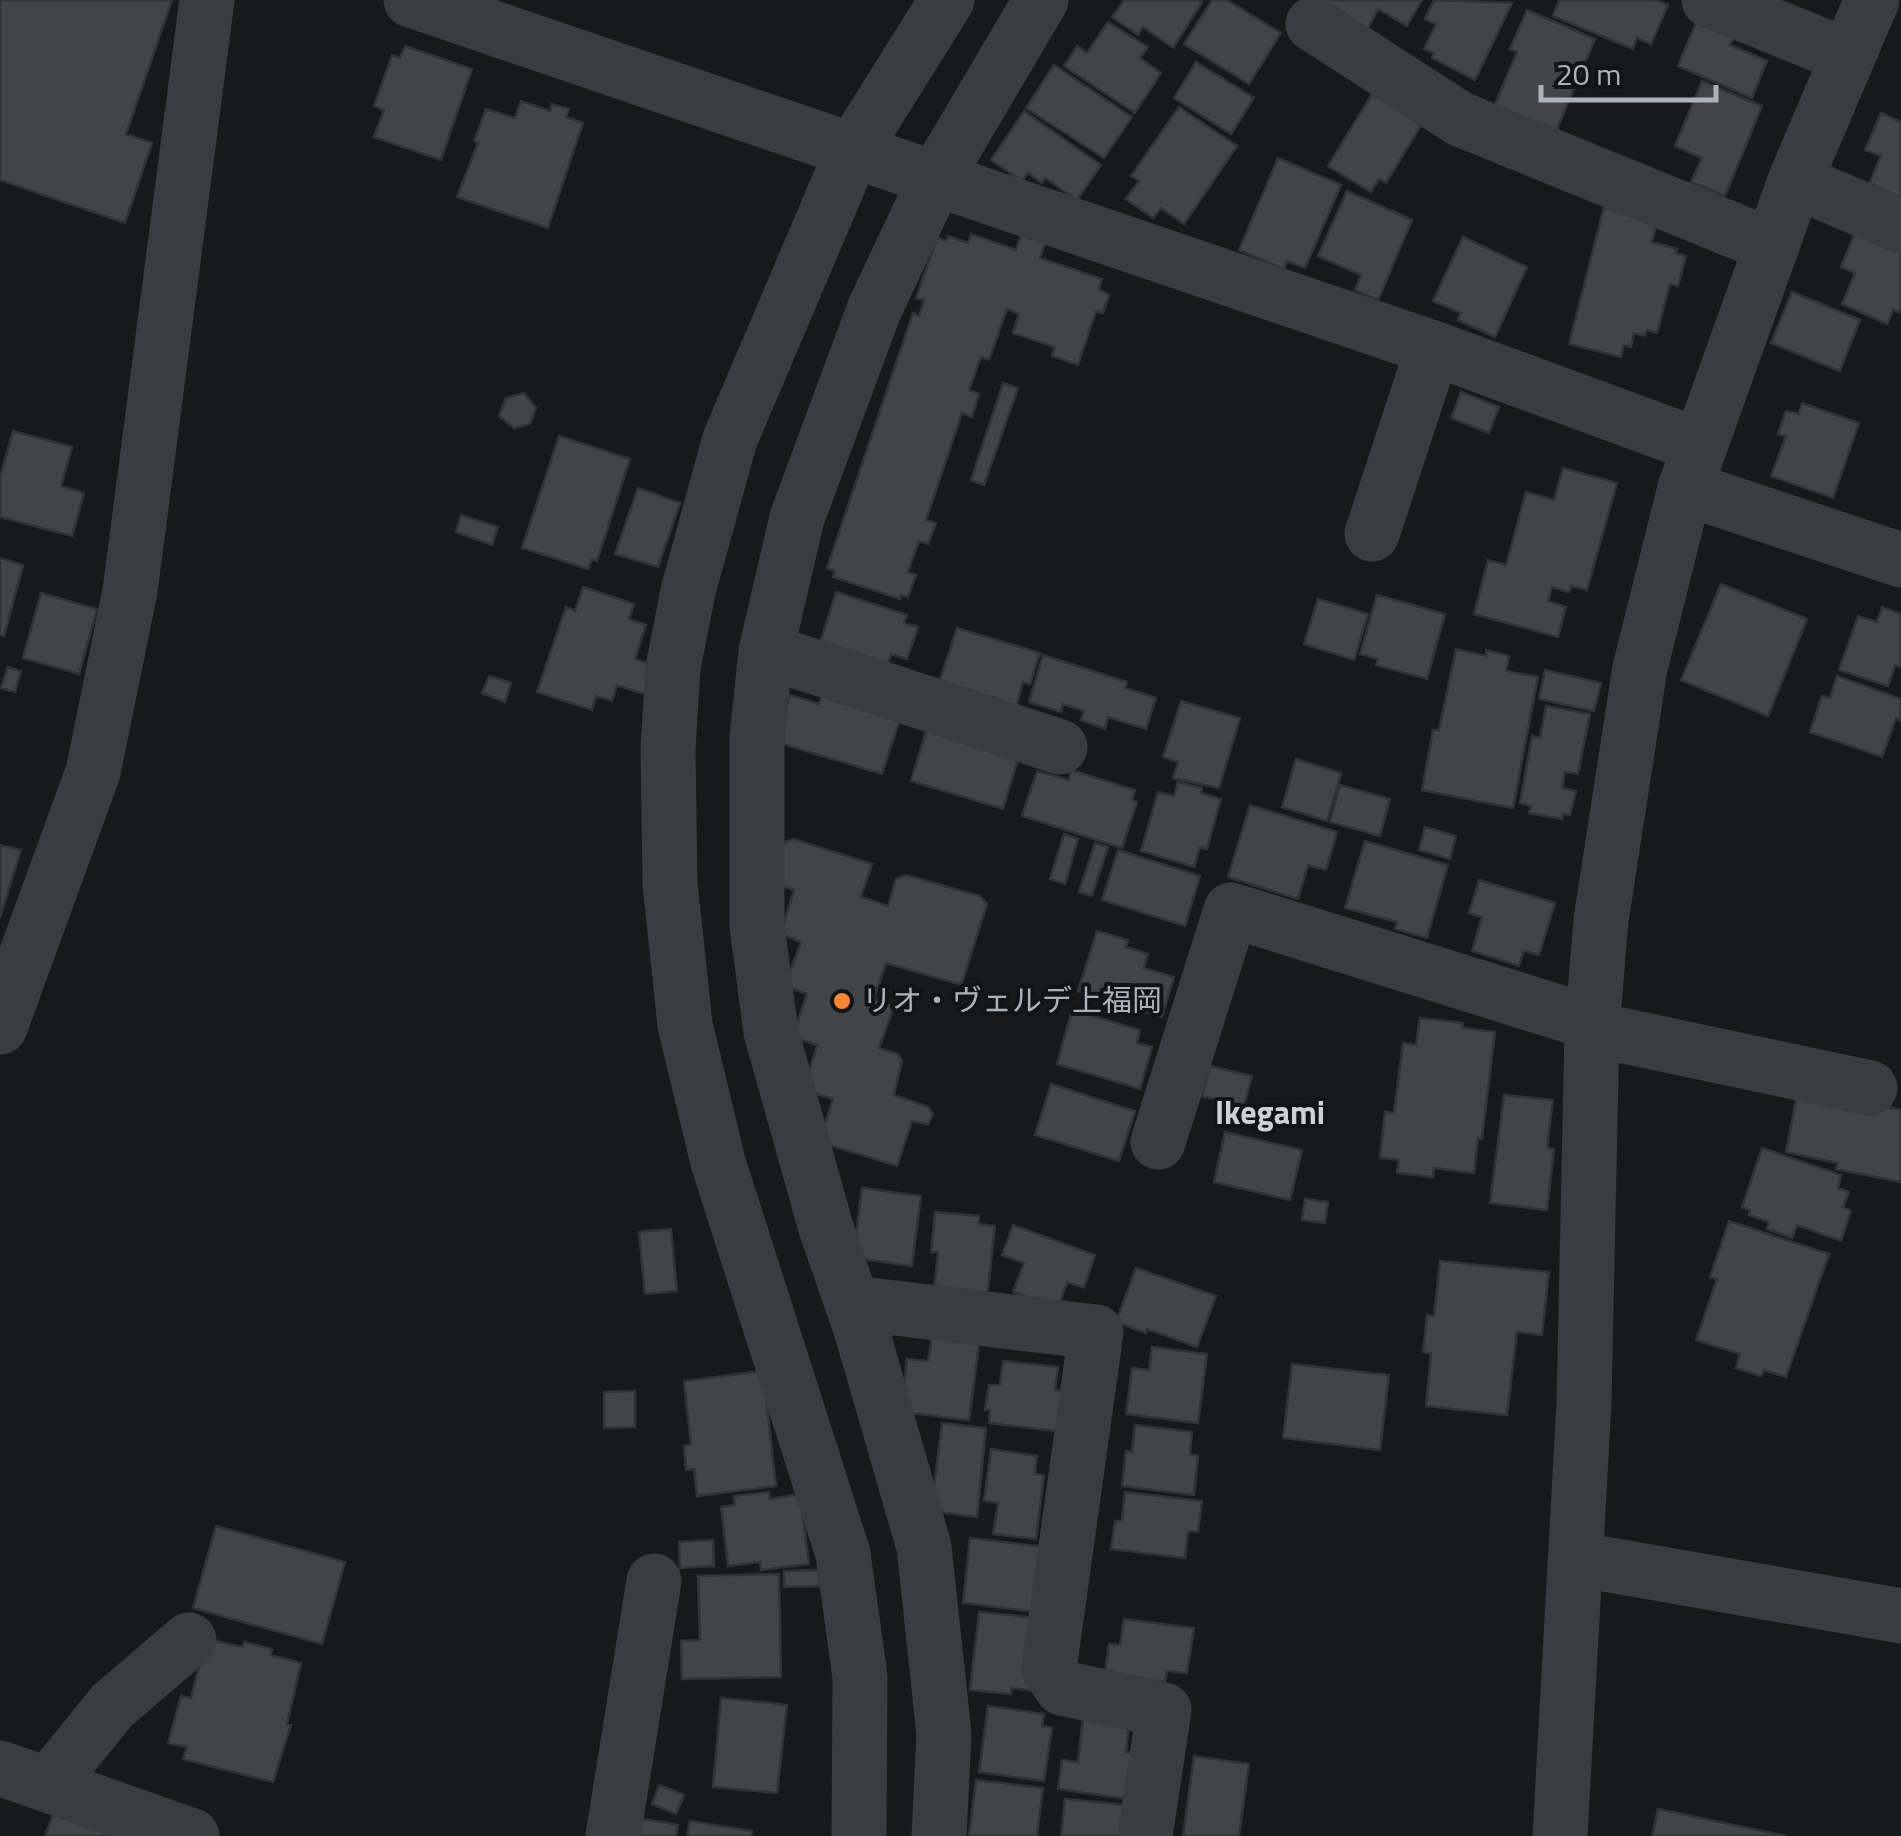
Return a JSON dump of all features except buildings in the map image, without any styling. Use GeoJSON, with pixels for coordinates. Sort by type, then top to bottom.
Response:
{"type":"FeatureCollection","features":[{"type":"Feature","properties":{"kind":"street"},"geometry":{"type":"LineString","coordinates":[[5,996],[93,772],[130,591],[207,0]]}},
{"type":"Feature","properties":{"kind":"street"},"geometry":{"type":"LineString","coordinates":[[411,0],[1434,348],[1901,560]]}},
{"type":"Feature","properties":{"kind":"street"},"geometry":{"type":"LineString","coordinates":[[939,1836],[944,1734],[924,1547],[770,1032],[757,926],[757,737],[766,651],[797,518],[874,310],[936,178],[1042,0]]}},
{"type":"Feature","properties":{"kind":"street"},"geometry":{"type":"LineString","coordinates":[[1709,0],[1847,56]]}},
{"type":"Feature","properties":{"kind":"street"},"geometry":{"type":"LineString","coordinates":[[1560,1836],[1576,1559],[1593,1026],[1601,920],[1640,668],[1693,467],[1794,181],[1872,0]]}},
{"type":"Feature","properties":{"kind":"street"},"geometry":{"type":"LineString","coordinates":[[860,1836],[860,1677],[843,1554],[718,1162],[685,1024],[670,883],[668,749],[673,668],[688,591],[730,439],[853,150],[931,6]]}},
{"type":"Feature","properties":{"kind":"street"},"geometry":{"type":"LineString","coordinates":[[1313,24],[1460,119],[1772,246]]}},
{"type":"Feature","properties":{"kind":"street"},"geometry":{"type":"LineString","coordinates":[[1794,181],[1901,226]]}},
{"type":"Feature","properties":{"kind":"street"},"geometry":{"type":"LineString","coordinates":[[1372,534],[1434,348]]}},
{"type":"Feature","properties":{"kind":"street"},"geometry":{"type":"LineString","coordinates":[[766,651],[1060,747]]}},
{"type":"Feature","properties":{"kind":"street"},"geometry":{"type":"LineString","coordinates":[[1158,1142],[1231,910],[1593,1026],[1870,1088]]}},
{"type":"Feature","properties":{"kind":"street"},"geometry":{"type":"LineString","coordinates":[[853,1303],[1096,1332],[1048,1668],[1062,1688],[1164,1710],[1145,1836]]}},
{"type":"Feature","properties":{"kind":"street"},"geometry":{"type":"LineString","coordinates":[[1576,1559],[1901,1616]]}},
{"type":"Feature","properties":{"kind":"street"},"geometry":{"type":"LineString","coordinates":[[613,1836],[654,1582]]}},
{"type":"Feature","properties":{"kind":"street"},"geometry":{"type":"LineString","coordinates":[[24,1776],[188,1640]]}},
{"type":"Feature","properties":{"kind":"street"},"geometry":{"type":"LineString","coordinates":[[24,1776],[192,1836]]}},
{"type":"Feature","properties":{"kind":"place","name":"リオ・ヴェルデ上福岡"},"geometry":{"type":"Point","coordinates":[842,1001]}},
{"type":"Feature","properties":{"kind":"district","name":"Ikegami"},"geometry":{"type":"Point","coordinates":[1270,1113]}}]}
